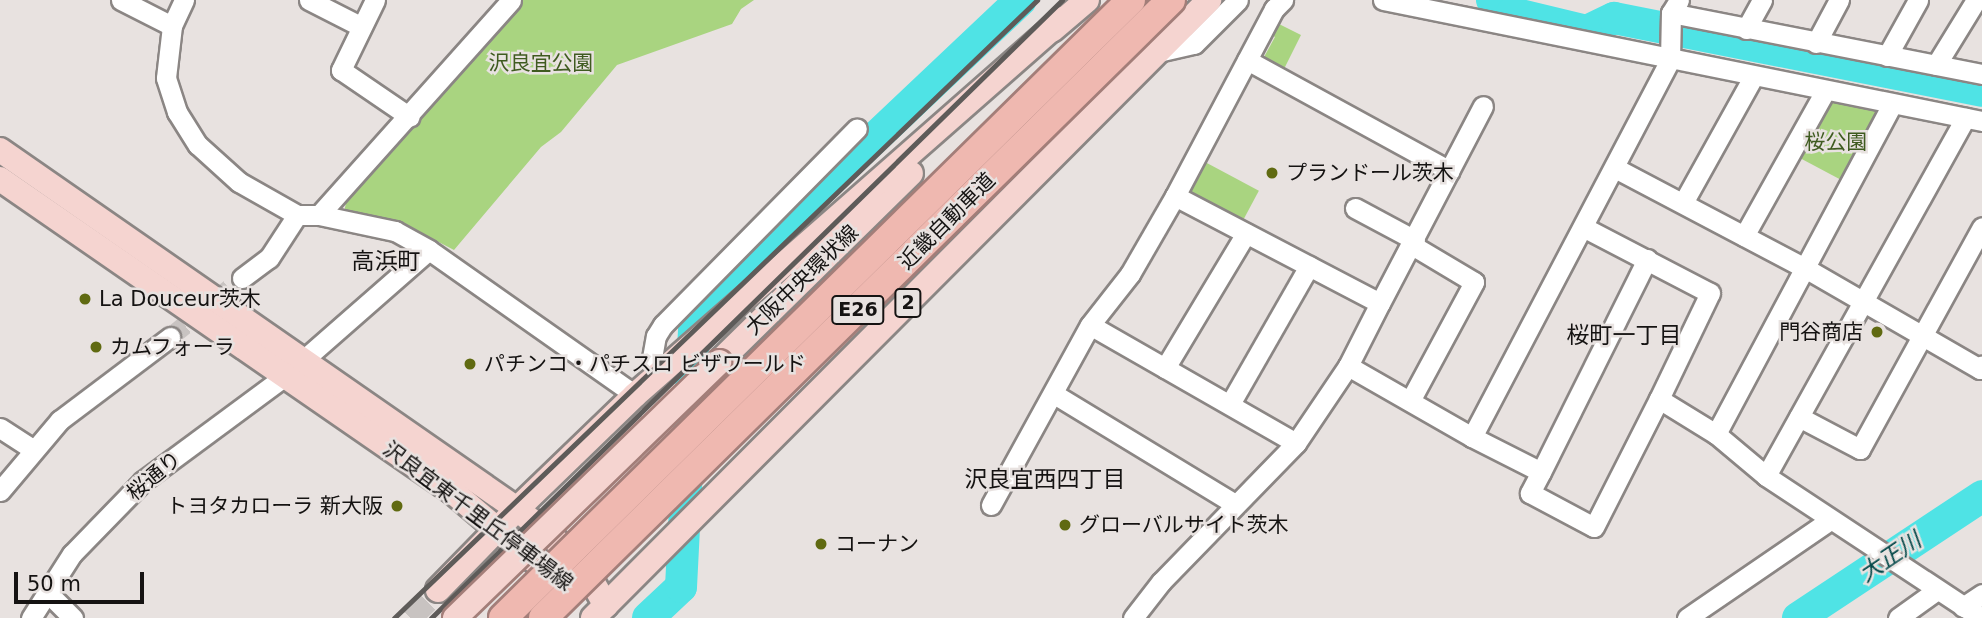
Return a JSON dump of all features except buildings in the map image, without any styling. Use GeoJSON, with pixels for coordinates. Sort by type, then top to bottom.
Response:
{"type":"FeatureCollection","features":[{"type":"Feature","properties":{"kind":"highway","name":"近畿自動車道"},"geometry":{"type":"LineString","coordinates":[[503,618],[1131,0]]}},
{"type":"Feature","properties":{"kind":"highway","name":"近畿自動車道"},"geometry":{"type":"LineString","coordinates":[[543,618],[1171,0]]}},
{"type":"Feature","properties":{"kind":"main road","name":"大阪中央環状線"},"geometry":{"type":"LineString","coordinates":[[455,618],[719,362],[1063,19],[1087,0]]}},
{"type":"Feature","properties":{"kind":"main road","name":"2"},"geometry":{"type":"LineString","coordinates":[[600,612],[1209,0]]}},
{"type":"Feature","properties":{"kind":"main road"},"geometry":{"type":"LineString","coordinates":[[438,590],[517,509],[635,396],[1063,19]]}},
{"type":"Feature","properties":{"kind":"main road","name":"沢良宜東千里丘停車場線"},"geometry":{"type":"LineString","coordinates":[[0,150],[294,369],[453,492],[560,583],[600,612]]}},
{"type":"Feature","properties":{"kind":"main road","name":"沢良宜東千里丘停車場線"},"geometry":{"type":"LineString","coordinates":[[0,179],[517,509],[581,561],[600,612]]}},
{"type":"Feature","properties":{"kind":"street"},"geometry":{"type":"LineString","coordinates":[[121,0],[172,26]]}},
{"type":"Feature","properties":{"kind":"street"},"geometry":{"type":"LineString","coordinates":[[184,0],[172,26],[166,78],[177,112],[198,145],[239,182],[297,215],[319,215],[395,231],[429,250],[635,396]]}},
{"type":"Feature","properties":{"kind":"street"},"geometry":{"type":"LineString","coordinates":[[309,0],[362,27]]}},
{"type":"Feature","properties":{"kind":"street"},"geometry":{"type":"LineString","coordinates":[[375,0],[341,69],[410,117]]}},
{"type":"Feature","properties":{"kind":"street"},"geometry":{"type":"LineString","coordinates":[[319,215],[410,117],[511,0]]}},
{"type":"Feature","properties":{"kind":"street"},"geometry":{"type":"LineString","coordinates":[[1158,52],[1194,44],[1238,0]]}},
{"type":"Feature","properties":{"kind":"street"},"geometry":{"type":"LineString","coordinates":[[991,505],[1090,325],[1130,274],[1175,196],[1273,9],[1283,0]]}},
{"type":"Feature","properties":{"kind":"street"},"geometry":{"type":"LineString","coordinates":[[1383,0],[1973,120],[1862,301],[1766,476]]}},
{"type":"Feature","properties":{"kind":"street"},"geometry":{"type":"LineString","coordinates":[[1746,29],[1762,0]]}},
{"type":"Feature","properties":{"kind":"street"},"geometry":{"type":"LineString","coordinates":[[1816,43],[1839,0]]}},
{"type":"Feature","properties":{"kind":"street"},"geometry":{"type":"LineString","coordinates":[[1887,56],[1918,0]]}},
{"type":"Feature","properties":{"kind":"street"},"geometry":{"type":"LineString","coordinates":[[1936,65],[1976,0]]}},
{"type":"Feature","properties":{"kind":"street"},"geometry":{"type":"LineString","coordinates":[[1472,437],[1670,60],[1675,7],[1746,29],[1982,74]]}},
{"type":"Feature","properties":{"kind":"street"},"geometry":{"type":"LineString","coordinates":[[1247,60],[1450,171]]}},
{"type":"Feature","properties":{"kind":"street"},"geometry":{"type":"LineString","coordinates":[[1683,203],[1753,77]]}},
{"type":"Feature","properties":{"kind":"street"},"geometry":{"type":"LineString","coordinates":[[1744,236],[1825,91]]}},
{"type":"Feature","properties":{"kind":"street"},"geometry":{"type":"LineString","coordinates":[[1716,434],[1892,104]]}},
{"type":"Feature","properties":{"kind":"street"},"geometry":{"type":"LineString","coordinates":[[1133,618],[1161,583],[1296,443],[1348,366],[1483,106]]}},
{"type":"Feature","properties":{"kind":"street"},"geometry":{"type":"LineString","coordinates":[[656,377],[652,358],[656,336],[663,325],[857,128]]}},
{"type":"Feature","properties":{"kind":"street"},"geometry":{"type":"LineString","coordinates":[[1615,168],[1805,268],[1921,338],[1980,369],[1982,365]]}},
{"type":"Feature","properties":{"kind":"street"},"geometry":{"type":"LineString","coordinates":[[1175,196],[1380,303]]}},
{"type":"Feature","properties":{"kind":"street"},"geometry":{"type":"LineString","coordinates":[[1355,208],[1474,282],[1410,401]]}},
{"type":"Feature","properties":{"kind":"street"},"geometry":{"type":"LineString","coordinates":[[242,278],[270,258],[297,215]]}},
{"type":"Feature","properties":{"kind":"street"},"geometry":{"type":"LineString","coordinates":[[1583,227],[1647,260],[1710,293],[1594,527],[1530,493],[1647,260]]}},
{"type":"Feature","properties":{"kind":"street"},"geometry":{"type":"LineString","coordinates":[[1799,417],[1860,449],[1982,228]]}},
{"type":"Feature","properties":{"kind":"street"},"geometry":{"type":"LineString","coordinates":[[1165,368],[1246,233]]}},
{"type":"Feature","properties":{"kind":"street","name":"桜通り"},"geometry":{"type":"LineString","coordinates":[[31,618],[72,554],[143,481],[294,369],[429,250]]}},
{"type":"Feature","properties":{"kind":"street"},"geometry":{"type":"LineString","coordinates":[[1230,404],[1309,266]]}},
{"type":"Feature","properties":{"kind":"street"},"geometry":{"type":"LineString","coordinates":[[1090,325],[1296,443]]}},
{"type":"Feature","properties":{"kind":"street"},"geometry":{"type":"LineString","coordinates":[[0,491],[60,420],[170,337]]}},
{"type":"Feature","properties":{"kind":"street"},"geometry":{"type":"LineString","coordinates":[[1348,366],[1472,437],[1541,472]]}},
{"type":"Feature","properties":{"kind":"street"},"geometry":{"type":"LineString","coordinates":[[1054,394],[1235,504]]}},
{"type":"Feature","properties":{"kind":"street"},"geometry":{"type":"LineString","coordinates":[[1659,399],[1716,434],[1766,476],[1981,618]]}},
{"type":"Feature","properties":{"kind":"street"},"geometry":{"type":"LineString","coordinates":[[0,428],[34,450]]}},
{"type":"Feature","properties":{"kind":"street"},"geometry":{"type":"LineString","coordinates":[[1687,618],[1835,522]]}},
{"type":"Feature","properties":{"kind":"street"},"geometry":{"type":"LineString","coordinates":[[1898,618],[1936,589]]}},
{"type":"Feature","properties":{"kind":"street"},"geometry":{"type":"LineString","coordinates":[[47,592],[73,618]]}},
{"type":"Feature","properties":{"kind":"street"},"geometry":{"type":"LineString","coordinates":[[1963,607],[1982,594]]}},
{"type":"Feature","properties":{"kind":"green space","name":"沢良宜公園"},"geometry":{"type":"Polygon","coordinates":[[[521,0],[754,0],[741,9],[732,24],[617,65],[561,132],[541,147],[454,250],[404,224],[344,212],[346,203],[424,114],[502,17],[521,0]]]}},
{"type":"Feature","properties":{"kind":"green space"},"geometry":{"type":"Polygon","coordinates":[[[1279,24],[1301,35],[1284,69],[1264,57],[1275,37],[1270,34],[1279,24]]]}},
{"type":"Feature","properties":{"kind":"green space","name":"桜公園"},"geometry":{"type":"Polygon","coordinates":[[[1829,101],[1881,111],[1845,182],[1798,157],[1829,101]]]}},
{"type":"Feature","properties":{"kind":"green space"},"geometry":{"type":"Polygon","coordinates":[[[1205,162],[1259,191],[1242,222],[1189,193],[1205,162]]]}},
{"type":"Feature","properties":{"kind":"waterway"},"geometry":{"type":"LineString","coordinates":[[648,618],[681,587],[695,308],[1021,0]]}},
{"type":"Feature","properties":{"kind":"waterway"},"geometry":{"type":"LineString","coordinates":[[1492,0],[1512,13],[1587,31],[1614,18],[1982,91]]}},
{"type":"Feature","properties":{"kind":"waterway","name":"大正川"},"geometry":{"type":"LineString","coordinates":[[1798,618],[1982,496]]}},
{"type":"Feature","properties":{"kind":"tunnel"},"geometry":{"type":"LineString","coordinates":[[170,337],[242,278]]}},
{"type":"Feature","properties":{"kind":"tunnel"},"geometry":{"type":"LineString","coordinates":[[410,618],[438,590]]}},
{"type":"Feature","properties":{"kind":"railway"},"geometry":{"type":"LineString","coordinates":[[394,618],[1037,0]]}},
{"type":"Feature","properties":{"kind":"railway"},"geometry":{"type":"LineString","coordinates":[[431,618],[1062,0]]}},
{"type":"Feature","properties":{"kind":"place","name":"プランドール茨木"},"geometry":{"type":"Point","coordinates":[1272,173]}},
{"type":"Feature","properties":{"kind":"place","name":"La Douceur茨木"},"geometry":{"type":"Point","coordinates":[85,299]}},
{"type":"Feature","properties":{"kind":"place","name":"門谷商店"},"geometry":{"type":"Point","coordinates":[1877,332]}},
{"type":"Feature","properties":{"kind":"place","name":"カムフォーラ"},"geometry":{"type":"Point","coordinates":[96,347]}},
{"type":"Feature","properties":{"kind":"place","name":"パチンコ・パチスロ ビザワールド"},"geometry":{"type":"Point","coordinates":[470,364]}},
{"type":"Feature","properties":{"kind":"place","name":"トヨタカローラ 新大阪"},"geometry":{"type":"Point","coordinates":[397,506]}},
{"type":"Feature","properties":{"kind":"place","name":"グローバルサイト茨木"},"geometry":{"type":"Point","coordinates":[1065,525]}},
{"type":"Feature","properties":{"kind":"place","name":"コーナン"},"geometry":{"type":"Point","coordinates":[821,544]}},
{"type":"Feature","properties":{"kind":"district","name":"高浜町"},"geometry":{"type":"Point","coordinates":[386,261]}},
{"type":"Feature","properties":{"kind":"district","name":"桜町一丁目"},"geometry":{"type":"Point","coordinates":[1624,335]}},
{"type":"Feature","properties":{"kind":"district","name":"沢良宜西四丁目"},"geometry":{"type":"Point","coordinates":[1045,479]}}]}
